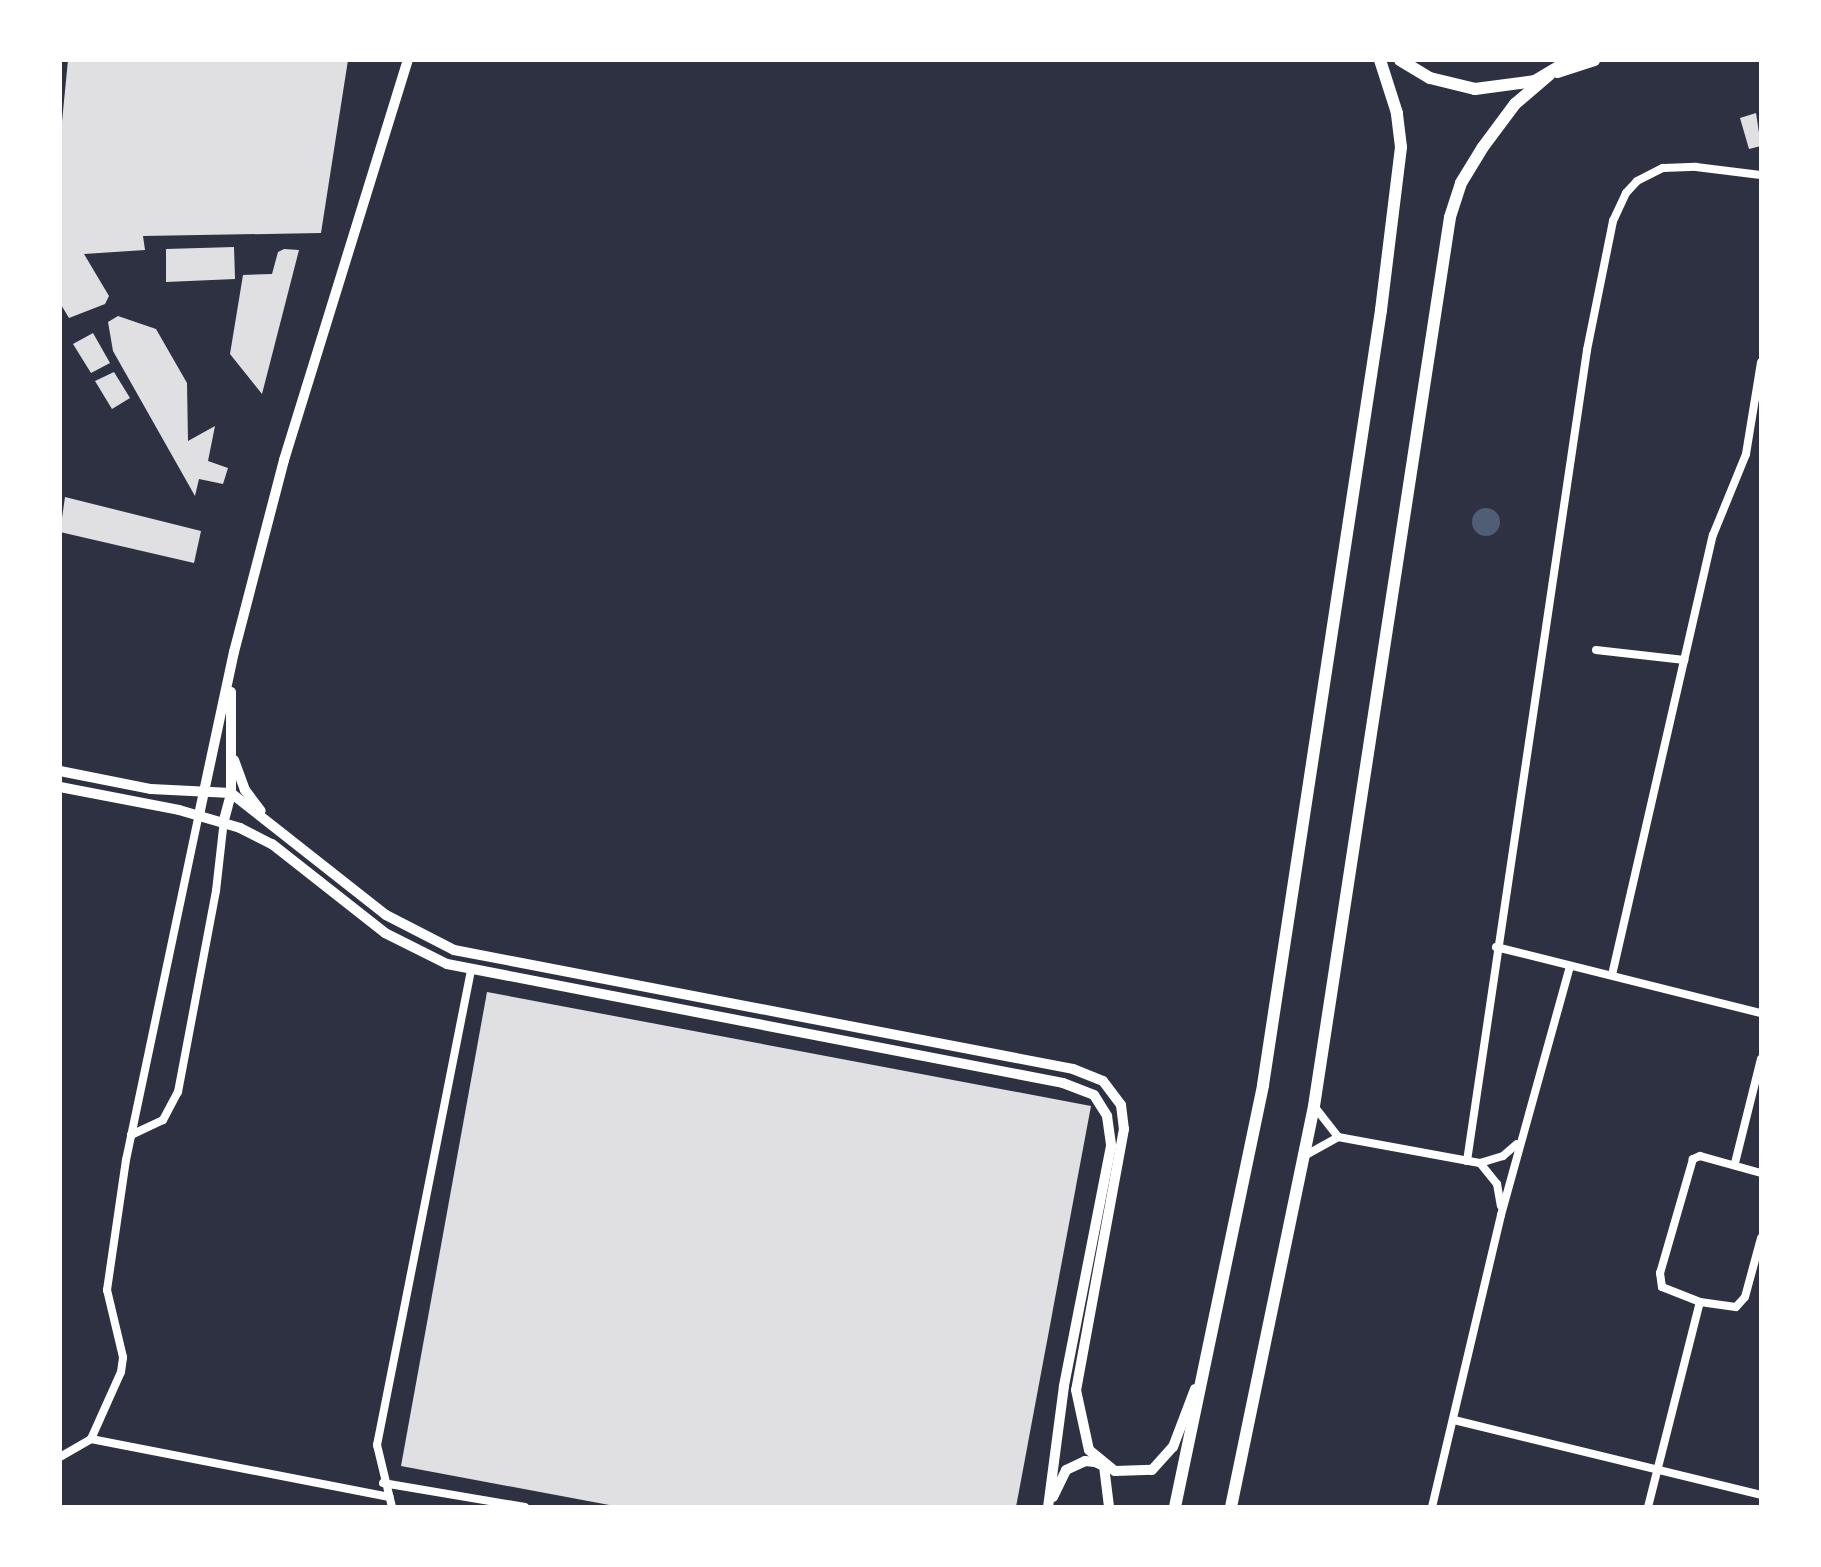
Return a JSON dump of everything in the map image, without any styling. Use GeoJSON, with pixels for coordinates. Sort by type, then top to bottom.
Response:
{"type":"FeatureCollection","features":[{"type":"Feature","properties":{"kind":"highway"},"geometry":{"type":"LineString","coordinates":[[1175,1507],[1263,1084],[1398,187],[1402,147],[1398,113],[1380,60]]}},
{"type":"Feature","properties":{"kind":"highway"},"geometry":{"type":"LineString","coordinates":[[1400,60],[1430,78],[1475,89],[1503,88],[1549,74]]}},
{"type":"Feature","properties":{"kind":"highway"},"geometry":{"type":"LineString","coordinates":[[1230,1507],[1306,1155],[1450,217],[1461,184],[1483,147],[1516,104],[1570,60]]}},
{"type":"Feature","properties":{"kind":"main road"},"geometry":{"type":"LineString","coordinates":[[1549,74],[1594,60]]}},
{"type":"Feature","properties":{"kind":"street"},"geometry":{"type":"LineString","coordinates":[[60,1457],[91,1439],[121,1372],[123,1357],[108,1290],[131,1135],[234,652],[284,460],[408,60]]}},
{"type":"Feature","properties":{"kind":"street"},"geometry":{"type":"LineString","coordinates":[[1467,1161],[1587,350],[1613,222],[1626,193],[1663,168],[1696,166],[1761,175]]}},
{"type":"Feature","properties":{"kind":"street"},"geometry":{"type":"LineString","coordinates":[[1612,975],[1713,535],[1746,454],[1761,362]]}},
{"type":"Feature","properties":{"kind":"street"},"geometry":{"type":"LineString","coordinates":[[1596,650],[1684,660]]}},
{"type":"Feature","properties":{"kind":"street"},"geometry":{"type":"LineString","coordinates":[[131,1135],[163,1120],[178,1092],[230,793],[228,738],[234,652]]}},
{"type":"Feature","properties":{"kind":"street"},"geometry":{"type":"LineString","coordinates":[[228,738],[245,790],[271,823]]}},
{"type":"Feature","properties":{"kind":"street"},"geometry":{"type":"LineString","coordinates":[[60,771],[151,789],[230,793],[386,915],[418,936],[454,950],[1073,1069],[1103,1081],[1121,1106],[1124,1141],[1076,1390],[1082,1434],[1088,1450],[1104,1466],[1109,1507]]}},
{"type":"Feature","properties":{"kind":"street"},"geometry":{"type":"LineString","coordinates":[[60,788],[224,820],[272,844],[401,943],[471,971],[1064,1083],[1094,1094],[1107,1116],[1110,1146],[1064,1386],[1048,1507]]}},
{"type":"Feature","properties":{"kind":"street"},"geometry":{"type":"LineString","coordinates":[[1496,947],[1761,1014]]}},
{"type":"Feature","properties":{"kind":"street"},"geometry":{"type":"LineString","coordinates":[[1432,1507],[1520,1141],[1570,966]]}},
{"type":"Feature","properties":{"kind":"street"},"geometry":{"type":"LineString","coordinates":[[390,1502],[377,1445],[471,971]]}},
{"type":"Feature","properties":{"kind":"street"},"geometry":{"type":"LineString","coordinates":[[1734,1163],[1761,1059]]}},
{"type":"Feature","properties":{"kind":"street"},"geometry":{"type":"LineString","coordinates":[[1314,1106],[1338,1136],[1467,1161],[1480,1163],[1503,1156],[1520,1141]]}},
{"type":"Feature","properties":{"kind":"street"},"geometry":{"type":"LineString","coordinates":[[1306,1155],[1338,1136]]}},
{"type":"Feature","properties":{"kind":"street"},"geometry":{"type":"LineString","coordinates":[[1761,1173],[1700,1156],[1692,1159],[1660,1273],[1662,1287],[1700,1302],[1730,1308],[1741,1304],[1761,1238]]}},
{"type":"Feature","properties":{"kind":"street"},"geometry":{"type":"LineString","coordinates":[[1480,1163],[1497,1184],[1502,1215]]}},
{"type":"Feature","properties":{"kind":"street"},"geometry":{"type":"LineString","coordinates":[[1648,1507],[1700,1302]]}},
{"type":"Feature","properties":{"kind":"street"},"geometry":{"type":"LineString","coordinates":[[1048,1507],[1066,1470],[1085,1460],[1140,1474],[1164,1461],[1206,1360]]}},
{"type":"Feature","properties":{"kind":"street"},"geometry":{"type":"LineString","coordinates":[[1454,1420],[1761,1495]]}},
{"type":"Feature","properties":{"kind":"street"},"geometry":{"type":"LineString","coordinates":[[91,1439],[390,1502]]}},
{"type":"Feature","properties":{"kind":"street"},"geometry":{"type":"LineString","coordinates":[[383,1483],[525,1507]]}},
{"type":"Feature","properties":{"kind":"water"},"geometry":{"type":"Polygon","coordinates":[[[1486,508],[1496,512],[1500,522],[1496,532],[1486,536],[1476,532],[1472,522],[1476,512],[1486,508]]]}},
{"type":"Feature","properties":{"kind":"building"},"geometry":{"type":"Polygon","coordinates":[[[68,60],[348,60],[321,233],[143,236],[145,250],[84,254],[109,296],[105,304],[69,318],[60,303],[60,142],[68,60]]]}},
{"type":"Feature","properties":{"kind":"building"},"geometry":{"type":"Polygon","coordinates":[[[1756,113],[1761,146],[1749,149],[1740,118],[1756,113]]]}},
{"type":"Feature","properties":{"kind":"building"},"geometry":{"type":"Polygon","coordinates":[[[234,247],[235,279],[166,282],[166,249],[234,247]]]}},
{"type":"Feature","properties":{"kind":"building"},"geometry":{"type":"Polygon","coordinates":[[[299,250],[262,394],[230,354],[243,275],[272,274],[278,252],[299,250]]]}},
{"type":"Feature","properties":{"kind":"building"},"geometry":{"type":"Polygon","coordinates":[[[118,316],[156,329],[187,383],[188,441],[215,426],[208,461],[228,468],[223,484],[199,479],[195,496],[113,351],[108,322],[118,316]]]}},
{"type":"Feature","properties":{"kind":"building"},"geometry":{"type":"Polygon","coordinates":[[[93,333],[110,363],[91,373],[73,344],[93,333]]]}},
{"type":"Feature","properties":{"kind":"building"},"geometry":{"type":"Polygon","coordinates":[[[114,372],[130,398],[112,409],[95,381],[114,372]]]}},
{"type":"Feature","properties":{"kind":"building"},"geometry":{"type":"Polygon","coordinates":[[[65,497],[201,531],[194,563],[60,532],[65,497]]]}},
{"type":"Feature","properties":{"kind":"building"},"geometry":{"type":"Polygon","coordinates":[[[487,992],[1091,1106],[1016,1507],[620,1507],[401,1466],[487,992]]]}}]}
